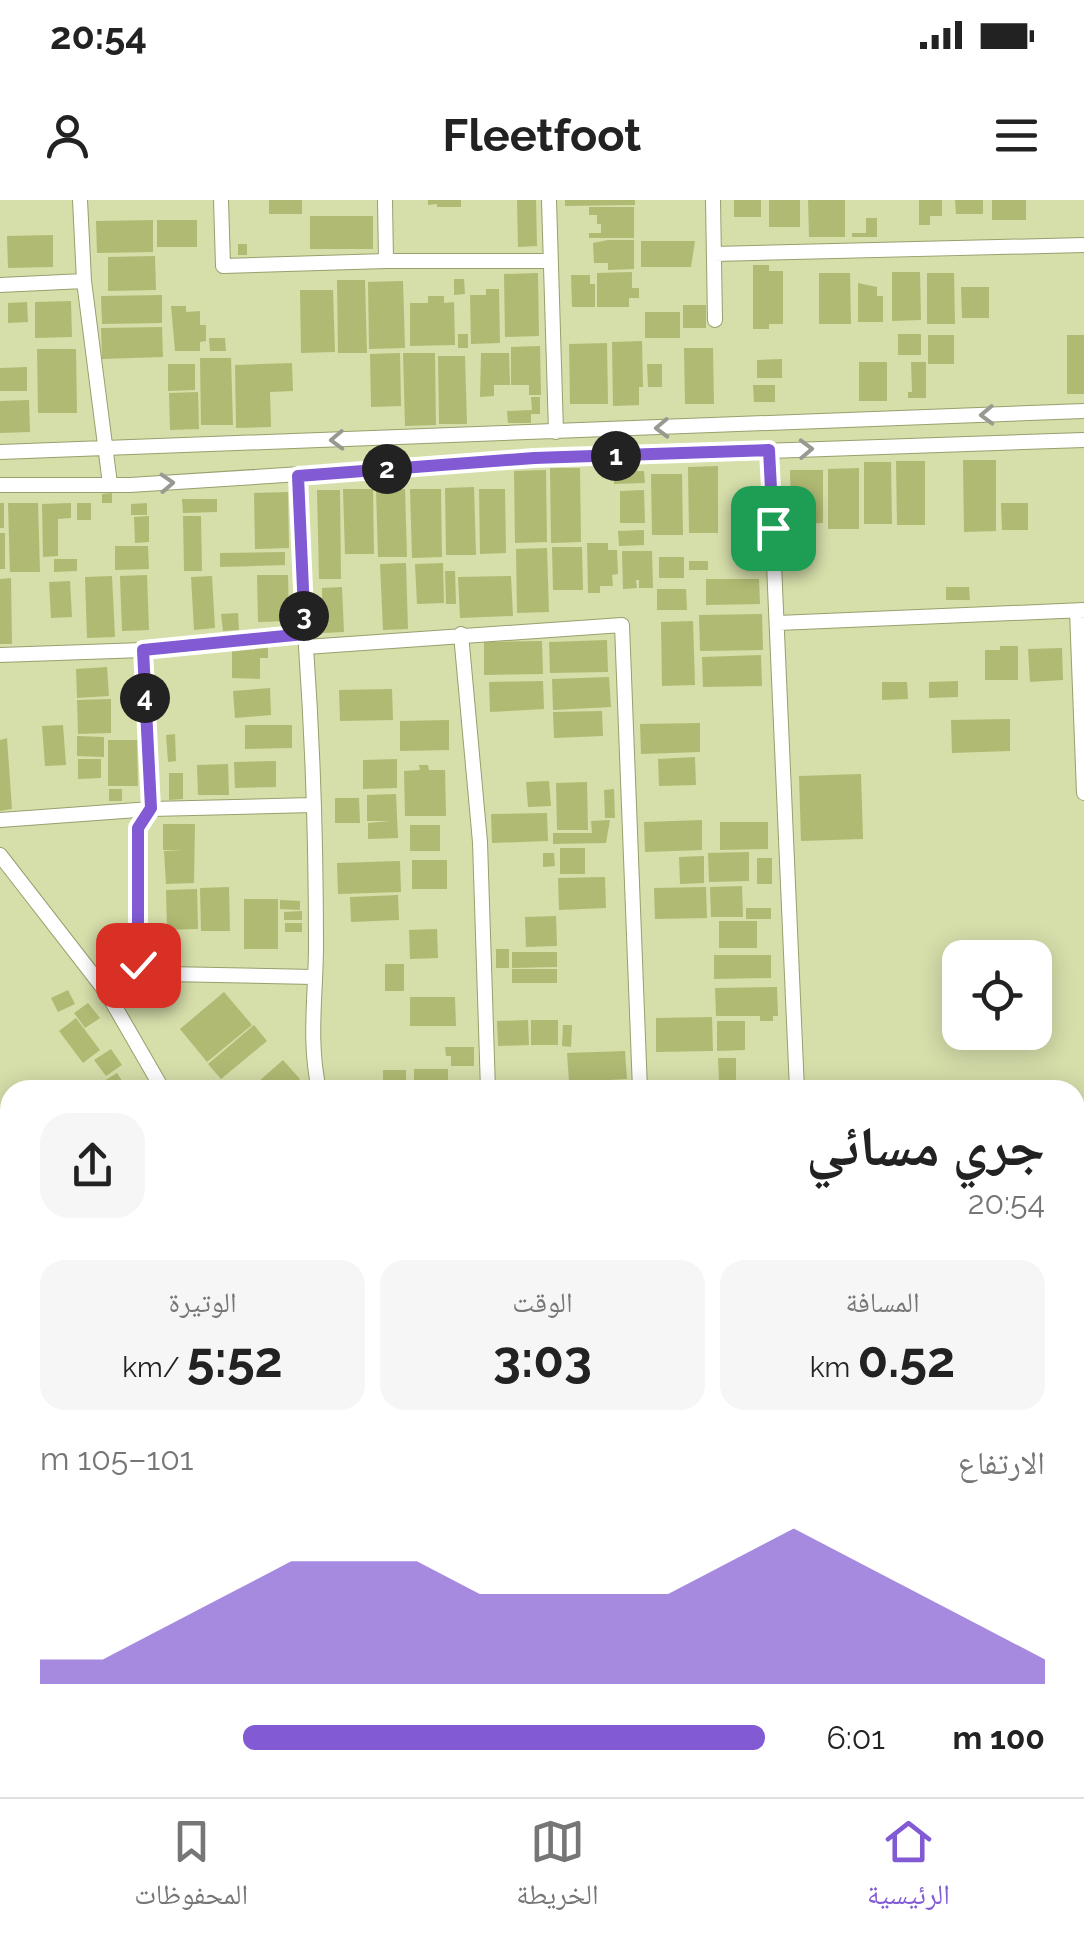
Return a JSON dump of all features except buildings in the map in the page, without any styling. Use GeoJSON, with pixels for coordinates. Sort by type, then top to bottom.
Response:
{"type":"FeatureCollection","features":[{"type":"Feature","properties":{"kind":"street"},"geometry":{"type":"LineString","coordinates":[[80,200],[84,280],[110,484]]}},
{"type":"Feature","properties":{"kind":"street"},"geometry":{"type":"LineString","coordinates":[[221,200],[223,266],[551,261]]}},
{"type":"Feature","properties":{"kind":"street"},"geometry":{"type":"LineString","coordinates":[[385,200],[386,261]]}},
{"type":"Feature","properties":{"kind":"street"},"geometry":{"type":"LineString","coordinates":[[549,200],[564,432],[577,457]]}},
{"type":"Feature","properties":{"kind":"street"},"geometry":{"type":"LineString","coordinates":[[713,200],[715,320]]}},
{"type":"Feature","properties":{"kind":"street"},"geometry":{"type":"LineString","coordinates":[[714,254],[1084,245]]}},
{"type":"Feature","properties":{"kind":"street"},"geometry":{"type":"LineString","coordinates":[[0,285],[84,280]]}},
{"type":"Feature","properties":{"kind":"street"},"geometry":{"type":"LineString","coordinates":[[0,452],[1084,411]]}},
{"type":"Feature","properties":{"kind":"street"},"geometry":{"type":"LineString","coordinates":[[0,485],[298,476],[577,457],[1084,440]]}},
{"type":"Feature","properties":{"kind":"street"},"geometry":{"type":"LineString","coordinates":[[769,450],[797,1080]]}},
{"type":"Feature","properties":{"kind":"street"},"geometry":{"type":"LineString","coordinates":[[298,476],[316,949],[311,1024],[317,1080]]}},
{"type":"Feature","properties":{"kind":"street"},"geometry":{"type":"LineString","coordinates":[[778,623],[1080,611],[1084,792]]}},
{"type":"Feature","properties":{"kind":"street"},"geometry":{"type":"LineString","coordinates":[[0,655],[622,625],[640,1080]]}},
{"type":"Feature","properties":{"kind":"street"},"geometry":{"type":"LineString","coordinates":[[461,634],[480,842],[488,1080]]}},
{"type":"Feature","properties":{"kind":"street"},"geometry":{"type":"LineString","coordinates":[[143,650],[151,808],[138,828],[138,965],[166,974],[314,977]]}},
{"type":"Feature","properties":{"kind":"street"},"geometry":{"type":"LineString","coordinates":[[0,820],[151,808],[312,805]]}},
{"type":"Feature","properties":{"kind":"street"},"geometry":{"type":"LineString","coordinates":[[0,855],[107,994],[157,1080]]}},
{"type":"Feature","properties":{"kind":"route"},"geometry":{"type":"LineString","coordinates":[[138,965],[138,828],[151,808],[143,650],[305,634],[298,476],[534,458],[769,450],[773,528]]}}]}
